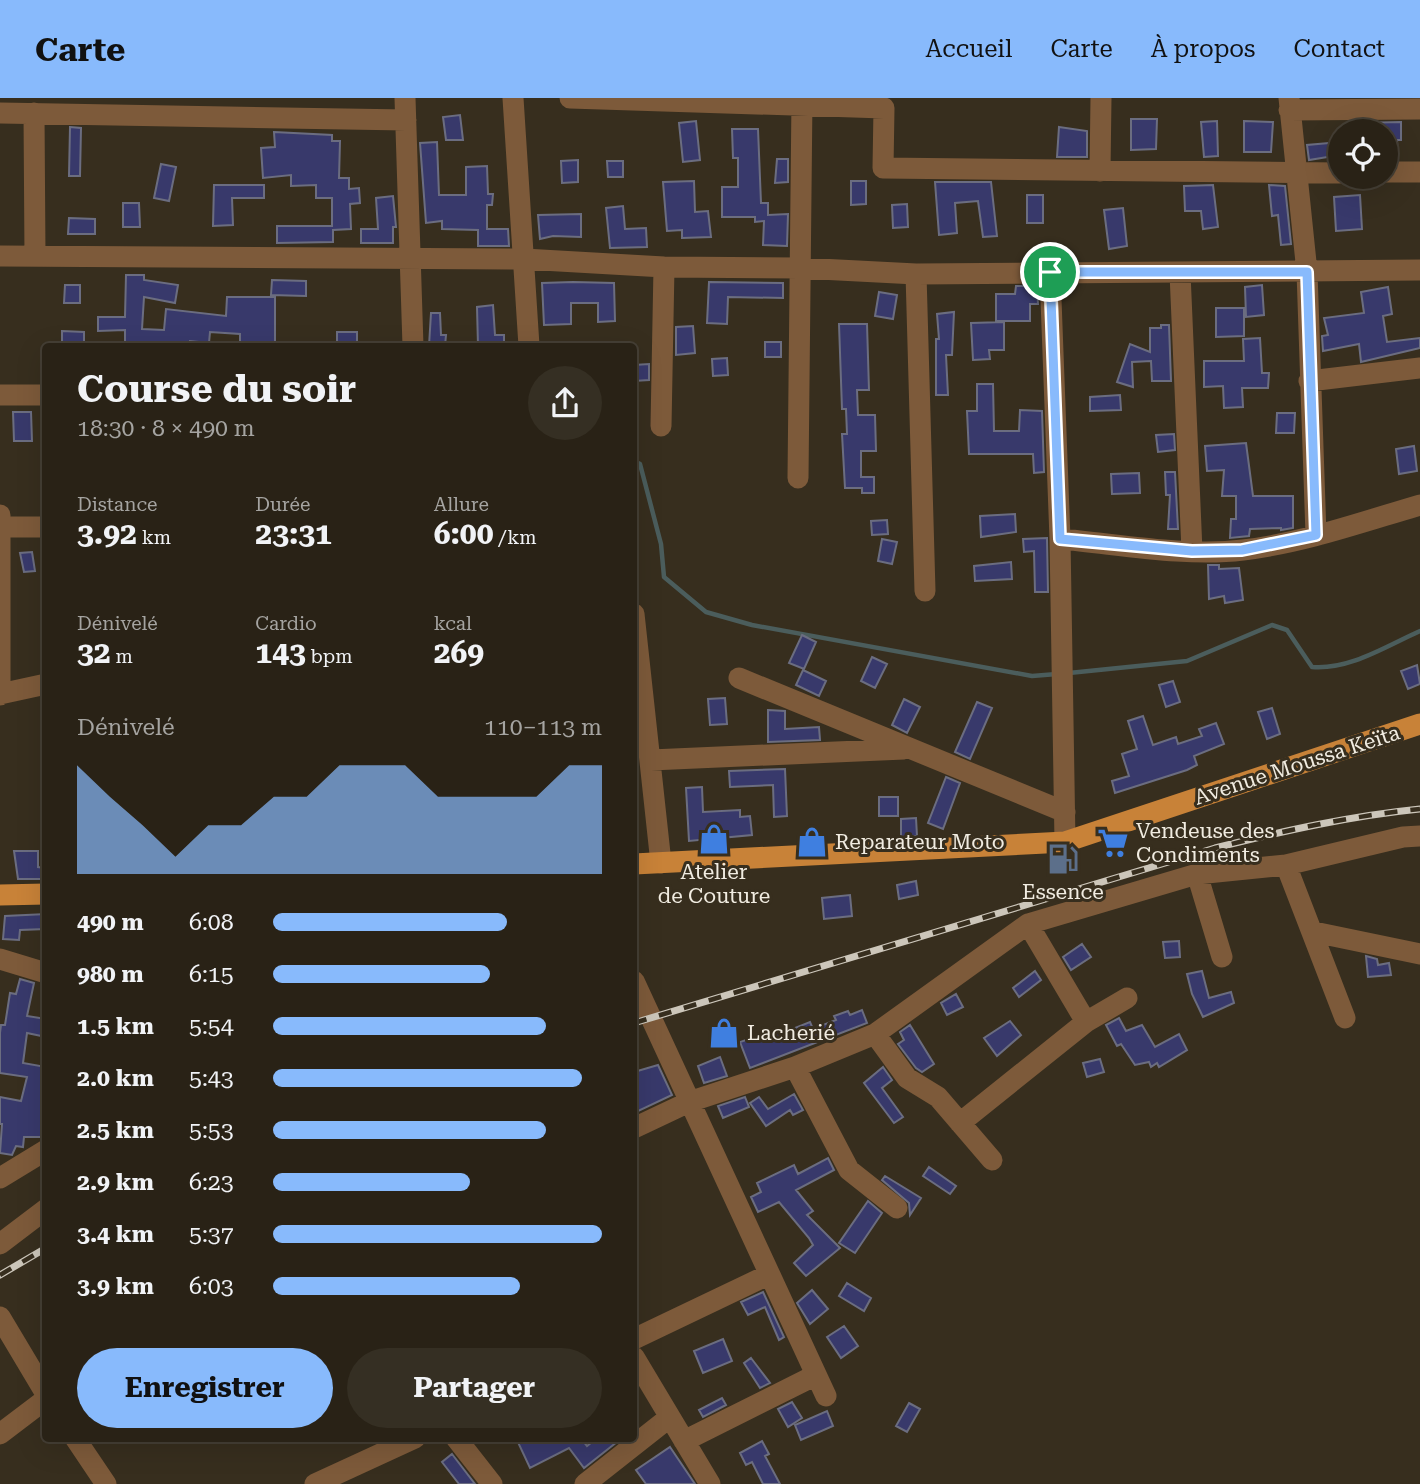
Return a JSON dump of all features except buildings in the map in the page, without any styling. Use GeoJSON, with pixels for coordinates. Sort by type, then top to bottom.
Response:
{"type":"FeatureCollection","features":[{"type":"Feature","properties":{"kind":"main road","name":"Avenue Moussa Keïta"},"geometry":{"type":"LineString","coordinates":[[637,864],[1065,842],[1420,724]]}},
{"type":"Feature","properties":{"kind":"main road"},"geometry":{"type":"LineString","coordinates":[[0,895],[42,894]]}},
{"type":"Feature","properties":{"kind":"street"},"geometry":{"type":"LineString","coordinates":[[405,98],[413,343]]}},
{"type":"Feature","properties":{"kind":"street"},"geometry":{"type":"LineString","coordinates":[[513,98],[529,343]]}},
{"type":"Feature","properties":{"kind":"street"},"geometry":{"type":"LineString","coordinates":[[570,98],[802,102],[884,108],[883,168],[1328,173]]}},
{"type":"Feature","properties":{"kind":"street"},"geometry":{"type":"LineString","coordinates":[[1100,171],[1101,98]]}},
{"type":"Feature","properties":{"kind":"street"},"geometry":{"type":"LineString","coordinates":[[798,478],[802,102]]}},
{"type":"Feature","properties":{"kind":"street"},"geometry":{"type":"LineString","coordinates":[[1316,535],[1307,272],[1289,104],[1420,109]]}},
{"type":"Feature","properties":{"kind":"street"},"geometry":{"type":"LineString","coordinates":[[7,108],[34,113],[137,106],[406,120]]}},
{"type":"Feature","properties":{"kind":"street"},"geometry":{"type":"LineString","coordinates":[[34,113],[35,256]]}},
{"type":"Feature","properties":{"kind":"street"},"geometry":{"type":"LineString","coordinates":[[1398,172],[1420,172]]}},
{"type":"Feature","properties":{"kind":"street"},"geometry":{"type":"LineString","coordinates":[[0,256],[524,259],[664,267],[800,268],[916,274],[1420,270]]}},
{"type":"Feature","properties":{"kind":"street"},"geometry":{"type":"LineString","coordinates":[[661,426],[664,267]]}},
{"type":"Feature","properties":{"kind":"street"},"geometry":{"type":"LineString","coordinates":[[1050,272],[1060,539],[1065,842]]}},
{"type":"Feature","properties":{"kind":"street"},"geometry":{"type":"LineString","coordinates":[[1180,273],[1192,551]]}},
{"type":"Feature","properties":{"kind":"street"},"geometry":{"type":"LineString","coordinates":[[916,274],[925,591]]}},
{"type":"Feature","properties":{"kind":"street"},"geometry":{"type":"LineString","coordinates":[[1309,381],[1420,368]]}},
{"type":"Feature","properties":{"kind":"street"},"geometry":{"type":"LineString","coordinates":[[0,395],[42,395]]}},
{"type":"Feature","properties":{"kind":"street"},"geometry":{"type":"LineString","coordinates":[[1060,539],[1192,551],[1242,550],[1316,535],[1420,505]]}},
{"type":"Feature","properties":{"kind":"street"},"geometry":{"type":"LineString","coordinates":[[0,515],[0,694],[42,685]]}},
{"type":"Feature","properties":{"kind":"street"},"geometry":{"type":"LineString","coordinates":[[0,527],[42,527]]}},
{"type":"Feature","properties":{"kind":"street"},"geometry":{"type":"LineString","coordinates":[[637,671],[651,760],[661,863]]}},
{"type":"Feature","properties":{"kind":"street"},"geometry":{"type":"LineString","coordinates":[[739,678],[1065,812]]}},
{"type":"Feature","properties":{"kind":"street"},"geometry":{"type":"LineString","coordinates":[[651,760],[910,748]]}},
{"type":"Feature","properties":{"kind":"street"},"geometry":{"type":"LineString","coordinates":[[637,1127],[689,1102],[795,1067],[875,1034],[1028,924],[1197,874],[1286,865],[1403,837],[1420,836]]}},
{"type":"Feature","properties":{"kind":"street"},"geometry":{"type":"LineString","coordinates":[[1286,865],[1345,1018]]}},
{"type":"Feature","properties":{"kind":"street"},"geometry":{"type":"LineString","coordinates":[[1197,874],[1223,957]]}},
{"type":"Feature","properties":{"kind":"street"},"geometry":{"type":"LineString","coordinates":[[1028,924],[1086,1022]]}},
{"type":"Feature","properties":{"kind":"street"},"geometry":{"type":"LineString","coordinates":[[1314,932],[1420,954]]}},
{"type":"Feature","properties":{"kind":"street"},"geometry":{"type":"LineString","coordinates":[[0,959],[42,972]]}},
{"type":"Feature","properties":{"kind":"street"},"geometry":{"type":"LineString","coordinates":[[637,988],[826,1396]]}},
{"type":"Feature","properties":{"kind":"street"},"geometry":{"type":"LineString","coordinates":[[960,1123],[1086,1022],[1127,998]]}},
{"type":"Feature","properties":{"kind":"street"},"geometry":{"type":"LineString","coordinates":[[875,1034],[907,1078],[938,1097],[992,1160]]}},
{"type":"Feature","properties":{"kind":"street"},"geometry":{"type":"LineString","coordinates":[[795,1067],[849,1170],[897,1208]]}},
{"type":"Feature","properties":{"kind":"street"},"geometry":{"type":"LineString","coordinates":[[0,1178],[42,1152]]}},
{"type":"Feature","properties":{"kind":"street"},"geometry":{"type":"LineString","coordinates":[[0,1244],[42,1212]]}},
{"type":"Feature","properties":{"kind":"street"},"geometry":{"type":"LineString","coordinates":[[637,1338],[768,1275]]}},
{"type":"Feature","properties":{"kind":"street"},"geometry":{"type":"LineString","coordinates":[[0,1317],[42,1387]]}},
{"type":"Feature","properties":{"kind":"street"},"geometry":{"type":"LineString","coordinates":[[637,1362],[710,1484]]}},
{"type":"Feature","properties":{"kind":"street"},"geometry":{"type":"LineString","coordinates":[[684,1441],[816,1375]]}},
{"type":"Feature","properties":{"kind":"street"},"geometry":{"type":"LineString","coordinates":[[0,1434],[42,1402]]}},
{"type":"Feature","properties":{"kind":"street"},"geometry":{"type":"LineString","coordinates":[[585,1484],[670,1417]]}},
{"type":"Feature","properties":{"kind":"street"},"geometry":{"type":"LineString","coordinates":[[78,1442],[106,1484]]}},
{"type":"Feature","properties":{"kind":"street"},"geometry":{"type":"LineString","coordinates":[[315,1484],[406,1442]]}},
{"type":"Feature","properties":{"kind":"street"},"geometry":{"type":"LineString","coordinates":[[459,1442],[492,1484]]}},
{"type":"Feature","properties":{"kind":"waterway"},"geometry":{"type":"LineString","coordinates":[[637,462],[640,464],[661,544],[664,577],[706,612],[752,625],[1032,676],[1057,674]]}},
{"type":"Feature","properties":{"kind":"waterway"},"geometry":{"type":"LineString","coordinates":[[1069,673],[1187,661],[1272,625],[1287,630],[1312,667],[1326,667],[1368,656],[1420,631]]}},
{"type":"Feature","properties":{"kind":"railway"},"geometry":{"type":"LineString","coordinates":[[637,1022],[1215,848],[1317,825],[1420,809]]}},
{"type":"Feature","properties":{"kind":"railway"},"geometry":{"type":"LineString","coordinates":[[0,1275],[42,1250]]}},
{"type":"Feature","properties":{"kind":"place","name":"Atelier de Couture"},"geometry":{"type":"Point","coordinates":[714,839]}},
{"type":"Feature","properties":{"kind":"place","name":"Reparateur Moto"},"geometry":{"type":"Point","coordinates":[812,842]}},
{"type":"Feature","properties":{"kind":"place","name":"Vendeuse des Condiments"},"geometry":{"type":"Point","coordinates":[1113,843]}},
{"type":"Feature","properties":{"kind":"place","name":"Essence"},"geometry":{"type":"Point","coordinates":[1063,859]}},
{"type":"Feature","properties":{"kind":"place","name":"Lacherié"},"geometry":{"type":"Point","coordinates":[724,1033]}},
{"type":"Feature","properties":{"kind":"route"},"geometry":{"type":"LineString","coordinates":[[1050,272],[1307,272],[1316,535],[1242,550],[1192,551],[1060,539],[1050,272]]}}]}
